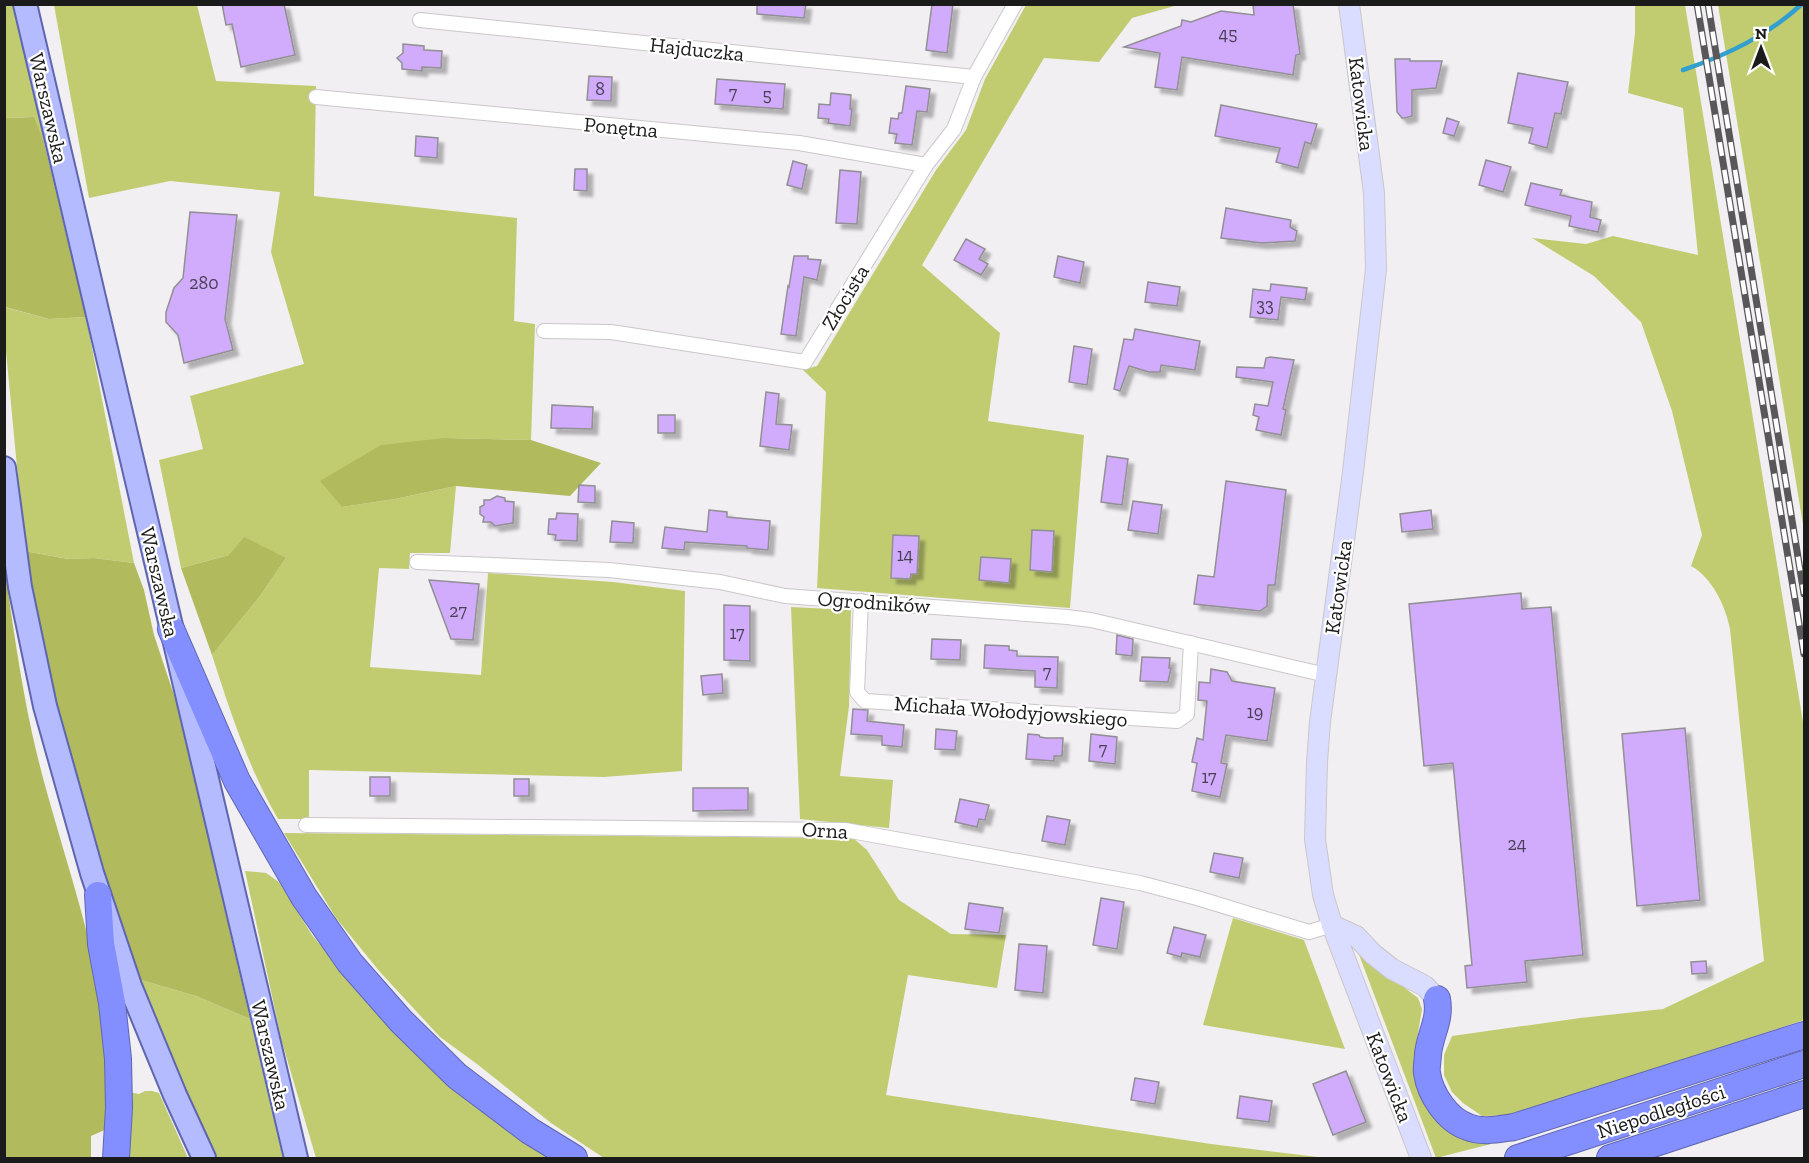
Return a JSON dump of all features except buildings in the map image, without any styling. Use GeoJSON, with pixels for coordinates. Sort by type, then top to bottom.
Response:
{"type":"FeatureCollection","features":[{"type":"Feature","properties":{"kind":"highway"},"geometry":{"type":"LineString","coordinates":[[171,629],[237,781],[304,897],[350,963],[401,1021],[457,1076],[530,1131],[574,1158]]}},
{"type":"Feature","properties":{"kind":"highway"},"geometry":{"type":"LineString","coordinates":[[98,895],[101,944],[112,1003],[118,1059],[119,1108],[116,1158]]}},
{"type":"Feature","properties":{"kind":"highway"},"geometry":{"type":"LineString","coordinates":[[1437,999],[1438,1018],[1428,1051],[1427,1072],[1434,1094],[1447,1113],[1467,1127],[1490,1130],[1514,1127],[1801,1036]]}},
{"type":"Feature","properties":{"kind":"highway","name":"Niepodległości"},"geometry":{"type":"LineString","coordinates":[[1518,1158],[1804,1064]]}},
{"type":"Feature","properties":{"kind":"highway","name":"Niepodległości"},"geometry":{"type":"LineString","coordinates":[[1610,1158],[1804,1094]]}},
{"type":"Feature","properties":{"kind":"main road","name":"Warszawska"},"geometry":{"type":"LineString","coordinates":[[26,4],[296,1158]]}},
{"type":"Feature","properties":{"kind":"main road"},"geometry":{"type":"LineString","coordinates":[[4,468],[21,587],[45,706],[98,895],[135,997],[204,1158]]}},
{"type":"Feature","properties":{"kind":"street","name":"Złocista"},"geometry":{"type":"LineString","coordinates":[[544,331],[612,332],[664,342],[805,362],[926,165],[954,129],[974,77],[1015,4]]}},
{"type":"Feature","properties":{"kind":"street","name":"Katowicka"},"geometry":{"type":"LineString","coordinates":[[1349,4],[1374,193],[1377,231],[1376,268],[1318,742],[1315,828],[1318,864],[1332,925],[1420,1156]]}},
{"type":"Feature","properties":{"kind":"street","name":"Hajduczka"},"geometry":{"type":"LineString","coordinates":[[420,20],[974,77]]}},
{"type":"Feature","properties":{"kind":"street","name":"Ponętna"},"geometry":{"type":"LineString","coordinates":[[316,97],[799,143],[926,165]]}},
{"type":"Feature","properties":{"kind":"street","name":"Ogrodników"},"geometry":{"type":"LineString","coordinates":[[417,562],[609,570],[720,582],[785,596],[1067,617],[1091,620],[1326,675]]}},
{"type":"Feature","properties":{"kind":"street","name":"Michała Wołodyjowskiego"},"geometry":{"type":"LineString","coordinates":[[861,601],[857,692],[865,702],[1177,721],[1187,714],[1191,643]]}},
{"type":"Feature","properties":{"kind":"street","name":"Orna"},"geometry":{"type":"LineString","coordinates":[[306,825],[845,830],[1140,883],[1309,932],[1332,925]]}},
{"type":"Feature","properties":{"kind":"street"},"geometry":{"type":"LineString","coordinates":[[1332,925],[1356,936],[1392,969],[1425,986],[1437,999]]}},
{"type":"Feature","properties":{"kind":"green space"},"geometry":{"type":"Polygon","coordinates":[[[4,5],[15,5],[41,116],[44,142],[33,117],[5,118],[4,5]]]}},
{"type":"Feature","properties":{"kind":"green space"},"geometry":{"type":"Polygon","coordinates":[[[54,5],[197,5],[216,81],[316,86],[314,196],[517,218],[514,321],[535,324],[531,440],[445,438],[342,507],[456,486],[450,553],[410,553],[409,569],[379,568],[370,667],[481,675],[488,573],[613,582],[685,591],[682,771],[604,777],[309,770],[309,819],[278,819],[249,759],[212,655],[260,596],[286,558],[229,555],[181,568],[159,460],[203,449],[190,396],[304,364],[271,252],[280,192],[170,181],[89,198],[54,5]]]}},
{"type":"Feature","properties":{"kind":"green space"},"geometry":{"type":"Polygon","coordinates":[[[1026,5],[1178,5],[1132,18],[1099,62],[1044,58],[922,265],[1000,333],[988,421],[1084,435],[1070,608],[817,588],[826,392],[803,370],[817,366],[936,170],[966,130],[985,79],[1026,5]]]}},
{"type":"Feature","properties":{"kind":"green space"},"geometry":{"type":"Polygon","coordinates":[[[1635,5],[1685,5],[1804,728],[1804,1020],[1515,1115],[1482,1116],[1452,1092],[1444,1075],[1444,1055],[1452,1036],[1663,1009],[1764,961],[1730,629],[1717,593],[1705,577],[1691,566],[1702,535],[1672,411],[1641,322],[1594,276],[1532,238],[1586,244],[1613,236],[1698,255],[1683,108],[1628,93],[1635,33],[1635,5]]]}},
{"type":"Feature","properties":{"kind":"green space"},"geometry":{"type":"Polygon","coordinates":[[[1718,5],[1804,5],[1804,531],[1718,5]]]}},
{"type":"Feature","properties":{"kind":"green space"},"geometry":{"type":"Polygon","coordinates":[[[34,117],[44,142],[86,317],[49,319],[5,307],[5,118],[34,117]]]}},
{"type":"Feature","properties":{"kind":"green space"},"geometry":{"type":"Polygon","coordinates":[[[4,307],[49,319],[86,317],[134,563],[94,558],[69,559],[25,551],[5,341],[4,307]]]}},
{"type":"Feature","properties":{"kind":"green space"},"geometry":{"type":"Polygon","coordinates":[[[445,438],[531,440],[601,463],[570,496],[456,486],[342,507],[320,481],[381,445],[445,438]]]}},
{"type":"Feature","properties":{"kind":"green space"},"geometry":{"type":"Polygon","coordinates":[[[244,537],[286,558],[260,596],[212,655],[181,568],[229,555],[244,537]]]}},
{"type":"Feature","properties":{"kind":"green space"},"geometry":{"type":"Polygon","coordinates":[[[25,551],[68,559],[94,558],[134,563],[144,590],[154,635],[179,710],[250,1019],[196,996],[141,980],[112,902],[87,824],[52,688],[25,551]]]}},
{"type":"Feature","properties":{"kind":"green space"},"geometry":{"type":"Polygon","coordinates":[[[4,563],[32,733],[84,924],[102,1005],[109,1093],[109,1128],[91,1136],[91,1158],[5,1158],[4,563]]]}},
{"type":"Feature","properties":{"kind":"green space"},"geometry":{"type":"Polygon","coordinates":[[[791,607],[851,610],[849,706],[840,776],[893,780],[889,828],[800,819],[791,607]]]}},
{"type":"Feature","properties":{"kind":"green space"},"geometry":{"type":"Polygon","coordinates":[[[284,833],[853,838],[867,850],[899,900],[951,934],[1006,935],[997,988],[908,975],[886,1095],[1211,1144],[1326,1158],[604,1158],[551,1123],[440,1037],[380,972],[336,918],[284,833]]]}},
{"type":"Feature","properties":{"kind":"green space"},"geometry":{"type":"Polygon","coordinates":[[[245,871],[266,873],[279,882],[312,935],[392,1031],[449,1083],[554,1158],[316,1158],[282,1042],[245,871]]]}},
{"type":"Feature","properties":{"kind":"green space"},"geometry":{"type":"Polygon","coordinates":[[[1233,918],[1304,940],[1345,1049],[1203,1025],[1233,918]]]}},
{"type":"Feature","properties":{"kind":"green space"},"geometry":{"type":"Polygon","coordinates":[[[1358,952],[1418,998],[1422,1009],[1415,1051],[1418,1074],[1466,1138],[1491,1144],[1436,1158],[1358,952]]]}},
{"type":"Feature","properties":{"kind":"green space"},"geometry":{"type":"Polygon","coordinates":[[[141,980],[196,996],[250,1019],[283,1158],[215,1158],[175,1068],[141,980]]]}},
{"type":"Feature","properties":{"kind":"green space"},"geometry":{"type":"Polygon","coordinates":[[[145,1091],[159,1093],[188,1158],[124,1158],[129,1092],[139,1094],[145,1091]]]}},
{"type":"Feature","properties":{"kind":"waterway"},"geometry":{"type":"LineString","coordinates":[[1683,70],[1715,58],[1761,35],[1802,4]]}},
{"type":"Feature","properties":{"kind":"railway"},"geometry":{"type":"LineString","coordinates":[[1697,4],[1804,654]]}},
{"type":"Feature","properties":{"kind":"railway"},"geometry":{"type":"LineString","coordinates":[[1708,4],[1804,594]]}}]}
